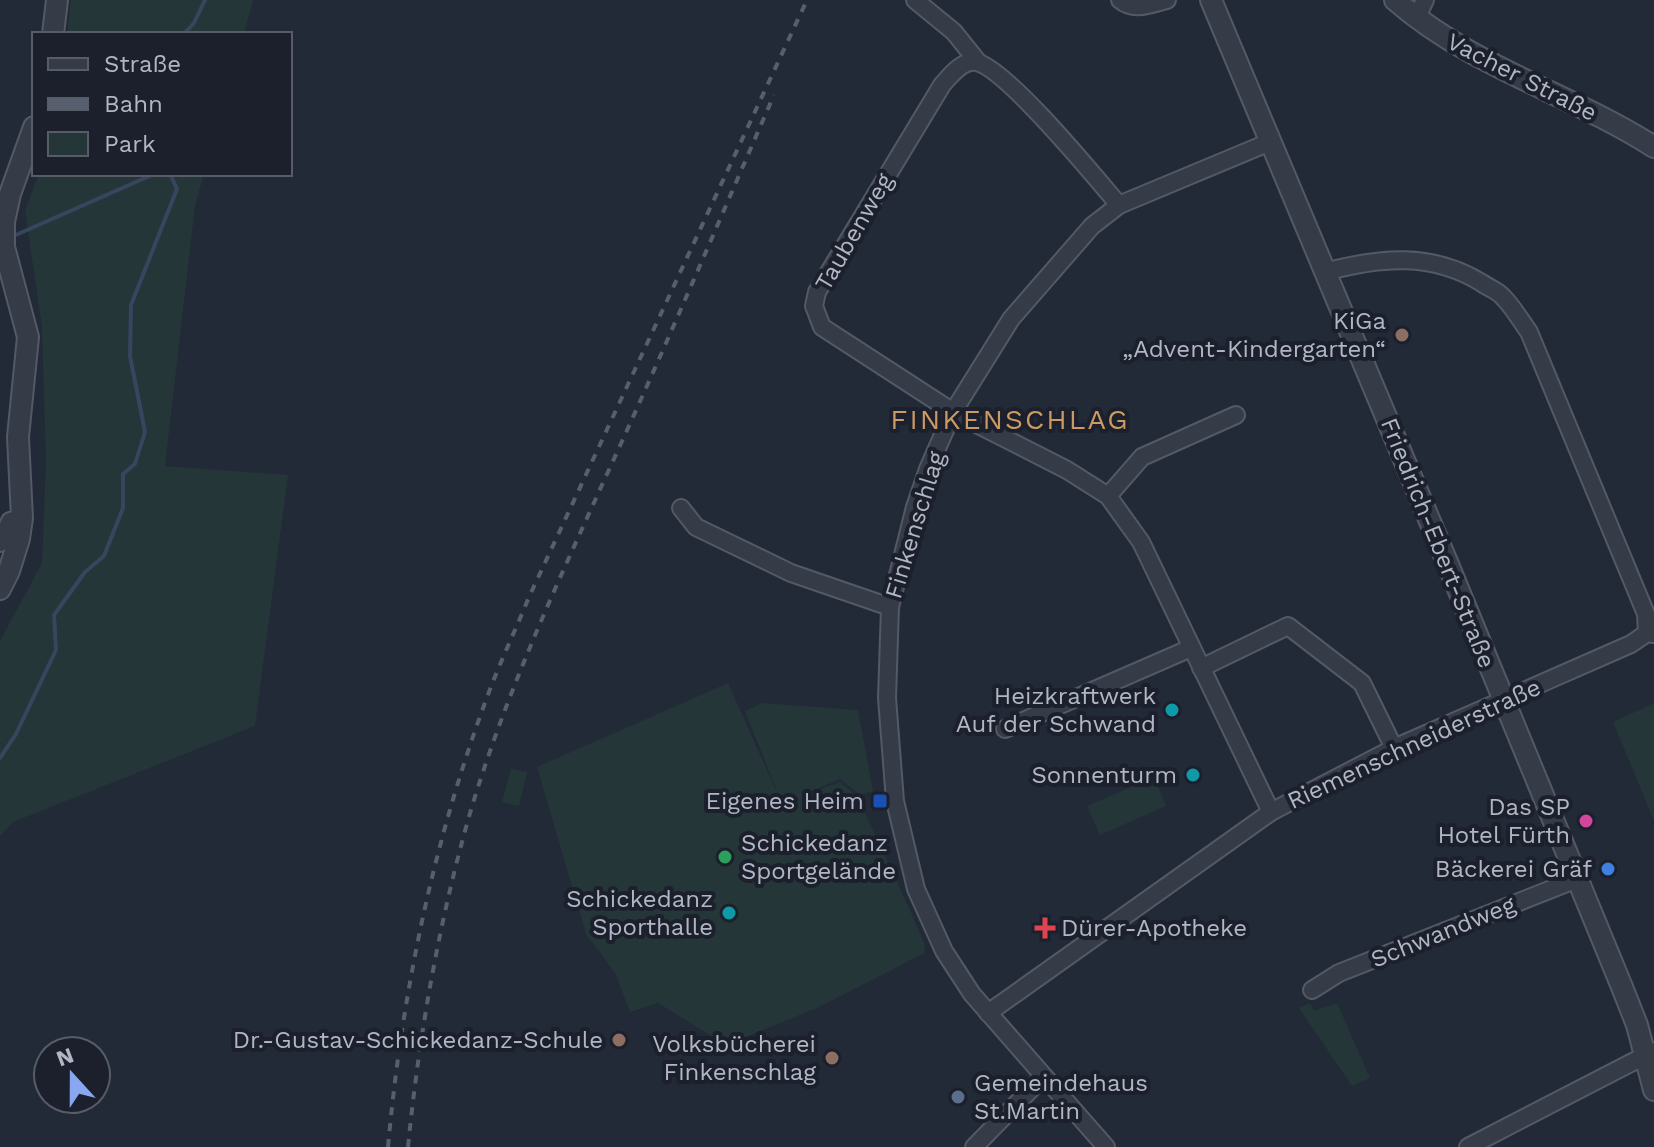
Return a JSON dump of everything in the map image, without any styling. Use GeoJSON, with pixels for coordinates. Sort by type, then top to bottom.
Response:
{"type":"FeatureCollection","features":[{"type":"Feature","properties":{"kind":"street"},"geometry":{"type":"LineString","coordinates":[[53,32],[57,0]]}},
{"type":"Feature","properties":{"kind":"street"},"geometry":{"type":"LineString","coordinates":[[915,0],[954,32],[978,62],[995,72],[1042,117],[1119,205]]}},
{"type":"Feature","properties":{"kind":"street"},"geometry":{"type":"LineString","coordinates":[[1120,0],[1127,6],[1139,7],[1167,0]]}},
{"type":"Feature","properties":{"kind":"street","name":"Friedrich-Ebert-Straße"},"geometry":{"type":"LineString","coordinates":[[1211,0],[1650,1053],[1654,1090]]}},
{"type":"Feature","properties":{"kind":"street","name":"Vacher Straße"},"geometry":{"type":"LineString","coordinates":[[1395,0],[1421,9],[1451,42],[1654,147]]}},
{"type":"Feature","properties":{"kind":"street","name":"Taubenweg"},"geometry":{"type":"LineString","coordinates":[[953,412],[822,327],[814,306],[817,292],[942,85],[954,71],[968,62],[978,62]]}},
{"type":"Feature","properties":{"kind":"street"},"geometry":{"type":"LineString","coordinates":[[0,589],[19,539],[22,518],[18,437],[28,337],[4,247],[4,222],[10,194],[32,133]]}},
{"type":"Feature","properties":{"kind":"street","name":"Finkenschlag"},"geometry":{"type":"LineString","coordinates":[[1106,1147],[972,994],[944,951],[916,889],[895,801],[887,698],[890,607],[915,507],[953,412],[1011,319],[1092,226],[1119,205],[1270,142]]}},
{"type":"Feature","properties":{"kind":"street"},"geometry":{"type":"LineString","coordinates":[[1325,272],[1363,262],[1399,258],[1418,260],[1470,275],[1502,296],[1529,332],[1646,614],[1650,633]]}},
{"type":"Feature","properties":{"kind":"street"},"geometry":{"type":"LineString","coordinates":[[953,412],[1067,470],[1108,496],[1141,542],[1271,812]]}},
{"type":"Feature","properties":{"kind":"street"},"geometry":{"type":"LineString","coordinates":[[1108,496],[1142,457],[1236,415]]}},
{"type":"Feature","properties":{"kind":"street"},"geometry":{"type":"LineString","coordinates":[[681,508],[696,527],[791,573],[890,607]]}},
{"type":"Feature","properties":{"kind":"street"},"geometry":{"type":"LineString","coordinates":[[0,543],[10,521],[22,518]]}},
{"type":"Feature","properties":{"kind":"street"},"geometry":{"type":"LineString","coordinates":[[1201,668],[1288,626],[1362,683],[1394,748]]}},
{"type":"Feature","properties":{"kind":"street","name":"Riemenschneiderstraße"},"geometry":{"type":"LineString","coordinates":[[988,1013],[1271,812],[1394,748],[1650,633]]}},
{"type":"Feature","properties":{"kind":"street"},"geometry":{"type":"LineString","coordinates":[[1005,729],[1191,648]]}},
{"type":"Feature","properties":{"kind":"street","name":"Schwandweg"},"geometry":{"type":"LineString","coordinates":[[1312,990],[1339,973],[1577,879]]}},
{"type":"Feature","properties":{"kind":"street"},"geometry":{"type":"LineString","coordinates":[[1468,1147],[1650,1053]]}},
{"type":"Feature","properties":{"kind":"street"},"geometry":{"type":"LineString","coordinates":[[974,1147],[1043,1077]]}},
{"type":"Feature","properties":{"kind":"green space"},"geometry":{"type":"Polygon","coordinates":[[[71,0],[253,0],[245,32],[67,32],[71,0]]]}},
{"type":"Feature","properties":{"kind":"green space"},"geometry":{"type":"Polygon","coordinates":[[[38,176],[203,176],[195,206],[165,466],[288,475],[255,726],[13,822],[0,836],[0,641],[42,563],[46,463],[42,327],[25,210],[38,176]]]}},
{"type":"Feature","properties":{"kind":"green space","name":"Schickedanz Sportgelände"},"geometry":{"type":"Polygon","coordinates":[[[728,683],[782,804],[745,711],[762,703],[858,710],[873,791],[860,795],[840,779],[803,795],[840,782],[857,796],[910,910],[925,953],[819,1007],[726,1045],[658,1003],[630,1012],[615,973],[586,934],[537,767],[728,683]]]}},
{"type":"Feature","properties":{"kind":"green space"},"geometry":{"type":"Polygon","coordinates":[[[1654,703],[1654,821],[1613,722],[1654,703]]]}},
{"type":"Feature","properties":{"kind":"green space"},"geometry":{"type":"Polygon","coordinates":[[[511,769],[527,772],[519,806],[502,802],[511,769]]]}},
{"type":"Feature","properties":{"kind":"green space"},"geometry":{"type":"Polygon","coordinates":[[[1154,777],[1166,806],[1100,835],[1087,806],[1154,777]]]}},
{"type":"Feature","properties":{"kind":"green space"},"geometry":{"type":"Polygon","coordinates":[[[1310,1003],[1314,1011],[1337,1003],[1370,1078],[1352,1086],[1299,1008],[1310,1003]]]}},
{"type":"Feature","properties":{"kind":"waterway"},"geometry":{"type":"LineString","coordinates":[[186,32],[205,0]]}},
{"type":"Feature","properties":{"kind":"waterway"},"geometry":{"type":"LineString","coordinates":[[9,238],[149,176]]}},
{"type":"Feature","properties":{"kind":"waterway"},"geometry":{"type":"LineString","coordinates":[[0,758],[16,734],[56,650],[54,615],[85,572],[104,556],[123,508],[123,474],[135,464],[145,432],[130,356],[131,305],[177,189],[171,176]]}},
{"type":"Feature","properties":{"kind":"railway"},"geometry":{"type":"LineString","coordinates":[[388,1147],[402,1031],[423,916],[452,803],[489,692],[529,597],[807,0]]}},
{"type":"Feature","properties":{"kind":"railway"},"geometry":{"type":"LineString","coordinates":[[408,1147],[424,1023],[439,941],[468,820],[499,725],[536,632],[774,95]]}},
{"type":"Feature","properties":{"kind":"place","name":"KiGa „Advent-Kindergarten“"},"geometry":{"type":"Point","coordinates":[1402,335]}},
{"type":"Feature","properties":{"kind":"place","name":"Heizkraftwerk Auf der Schwand"},"geometry":{"type":"Point","coordinates":[1172,710]}},
{"type":"Feature","properties":{"kind":"place","name":"Sonnenturm"},"geometry":{"type":"Point","coordinates":[1193,775]}},
{"type":"Feature","properties":{"kind":"place","name":"Eigenes Heim"},"geometry":{"type":"Point","coordinates":[880,801]}},
{"type":"Feature","properties":{"kind":"place","name":"Das SP Hotel Fürth"},"geometry":{"type":"Point","coordinates":[1586,821]}},
{"type":"Feature","properties":{"kind":"place","name":"Schickedanz Sportgelände"},"geometry":{"type":"Point","coordinates":[725,857]}},
{"type":"Feature","properties":{"kind":"place","name":"Bäckerei Gräf"},"geometry":{"type":"Point","coordinates":[1608,869]}},
{"type":"Feature","properties":{"kind":"place","name":"Schickedanz Sporthalle"},"geometry":{"type":"Point","coordinates":[729,913]}},
{"type":"Feature","properties":{"kind":"place","name":"Dürer-Apotheke"},"geometry":{"type":"Point","coordinates":[1045,928]}},
{"type":"Feature","properties":{"kind":"place","name":"Dr.-Gustav-Schickedanz-Schule"},"geometry":{"type":"Point","coordinates":[619,1040]}},
{"type":"Feature","properties":{"kind":"place","name":"Volksbücherei Finkenschlag"},"geometry":{"type":"Point","coordinates":[832,1058]}},
{"type":"Feature","properties":{"kind":"place","name":"Gemeindehaus St.Martin"},"geometry":{"type":"Point","coordinates":[958,1097]}},
{"type":"Feature","properties":{"kind":"district","name":"FINKENSCHLAG"},"geometry":{"type":"Point","coordinates":[1010,419]}}]}
